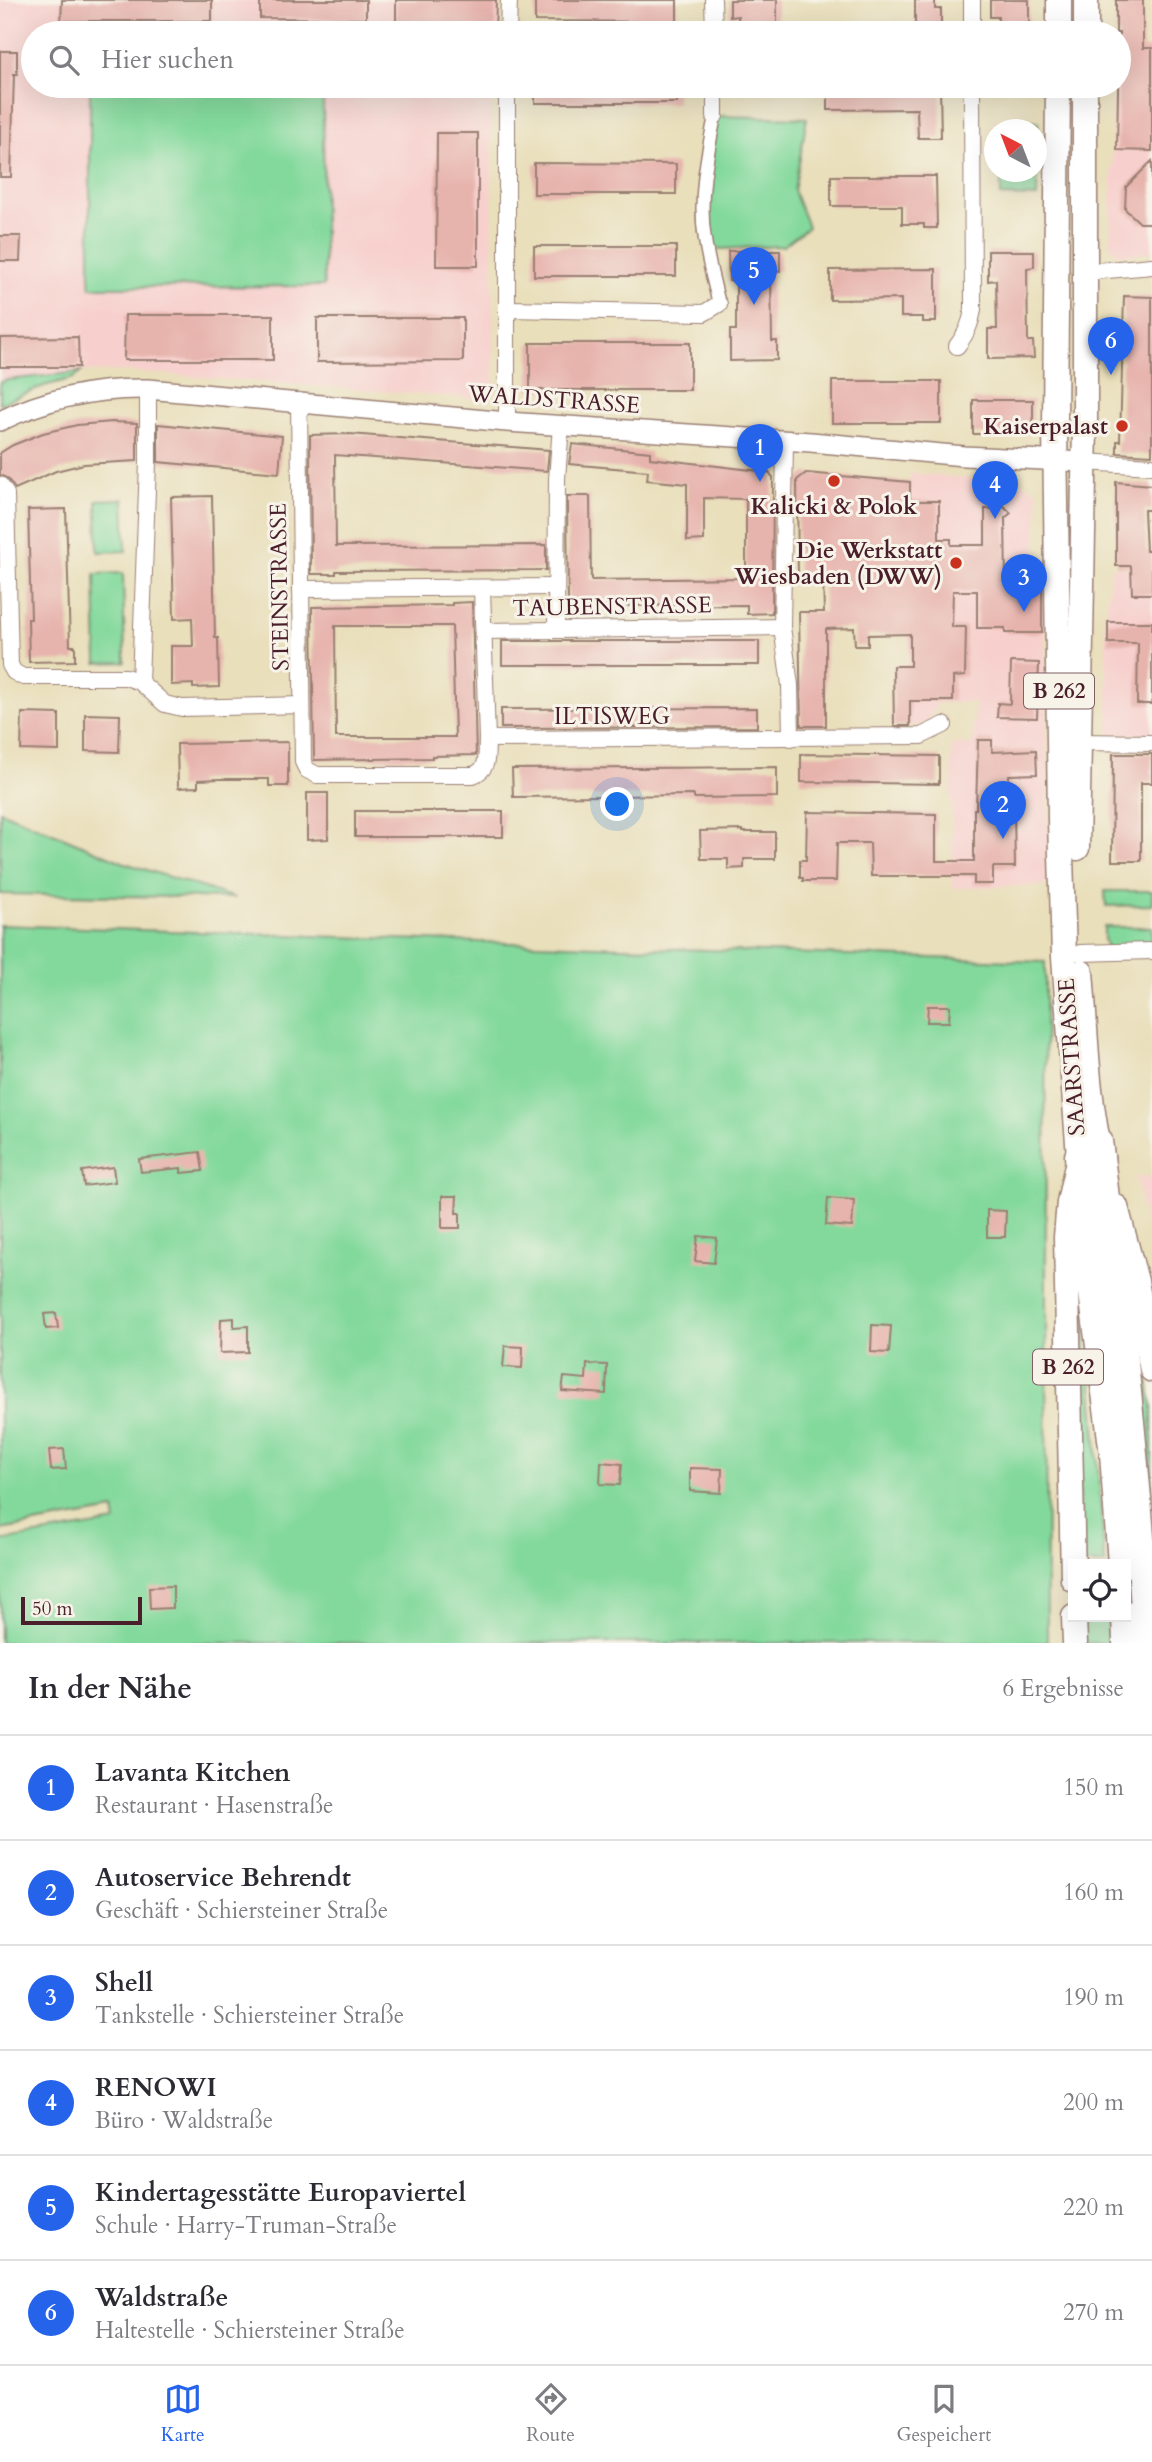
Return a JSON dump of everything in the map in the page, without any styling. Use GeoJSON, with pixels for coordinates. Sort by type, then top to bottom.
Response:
{"type":"FeatureCollection","features":[{"type":"Feature","properties":{"kind":"highway","name":"B 262"},"geometry":{"type":"LineString","coordinates":[[1089,1149],[1089,1261],[1114,1454],[1122,1559]]}},
{"type":"Feature","properties":{"kind":"highway","name":"B 262"},"geometry":{"type":"LineString","coordinates":[[1089,1149],[1123,1353],[1147,1643]]}},
{"type":"Feature","properties":{"kind":"highway"},"geometry":{"type":"LineString","coordinates":[[1126,1622],[1127,1643]]}},
{"type":"Feature","properties":{"kind":"main road"},"geometry":{"type":"LineString","coordinates":[[1059,0],[1059,21]]}},
{"type":"Feature","properties":{"kind":"main road"},"geometry":{"type":"LineString","coordinates":[[1086,0],[1086,21]]}},
{"type":"Feature","properties":{"kind":"main road","name":"B 262"},"geometry":{"type":"LineString","coordinates":[[1058,98],[1056,461],[1060,820],[1072,955]]}},
{"type":"Feature","properties":{"kind":"main road","name":"B 262"},"geometry":{"type":"LineString","coordinates":[[1072,955],[1084,462],[1085,98]]}},
{"type":"Feature","properties":{"kind":"main road","name":"SAARSTRASSE"},"geometry":{"type":"LineString","coordinates":[[1072,955],[1089,1149]]}},
{"type":"Feature","properties":{"kind":"main road","name":"B 262"},"geometry":{"type":"LineString","coordinates":[[1089,1149],[1136,1281],[1152,1370]]}},
{"type":"Feature","properties":{"kind":"main road","name":"B 262"},"geometry":{"type":"LineString","coordinates":[[1073,1559],[1066,1237],[1069,1202],[1089,1149]]}},
{"type":"Feature","properties":{"kind":"main road"},"geometry":{"type":"LineString","coordinates":[[1074,1622],[1075,1643]]}},
{"type":"Feature","properties":{"kind":"street"},"geometry":{"type":"LineString","coordinates":[[508,21],[509,0]]}},
{"type":"Feature","properties":{"kind":"street"},"geometry":{"type":"LineString","coordinates":[[713,0],[714,21]]}},
{"type":"Feature","properties":{"kind":"street"},"geometry":{"type":"LineString","coordinates":[[972,0],[972,21]]}},
{"type":"Feature","properties":{"kind":"street"},"geometry":{"type":"LineString","coordinates":[[507,98],[507,422]]}},
{"type":"Feature","properties":{"kind":"street"},"geometry":{"type":"LineString","coordinates":[[509,309],[704,313],[719,304],[705,239],[703,206],[715,98]]}},
{"type":"Feature","properties":{"kind":"street"},"geometry":{"type":"LineString","coordinates":[[957,346],[972,321],[973,309],[972,98]]}},
{"type":"Feature","properties":{"kind":"street"},"geometry":{"type":"LineString","coordinates":[[1085,272],[1152,266]]}},
{"type":"Feature","properties":{"kind":"street"},"geometry":{"type":"LineString","coordinates":[[140,682],[148,389]]}},
{"type":"Feature","properties":{"kind":"street","name":"WALDSTRASSE"},"geometry":{"type":"LineString","coordinates":[[0,421],[40,404],[71,396],[104,390],[148,389],[507,422],[964,456],[1152,466]]}},
{"type":"Feature","properties":{"kind":"street","name":"STEINSTRASSE"},"geometry":{"type":"LineString","coordinates":[[299,401],[303,762],[307,770],[317,775],[473,775],[482,771],[486,764],[487,739]]}},
{"type":"Feature","properties":{"kind":"street"},"geometry":{"type":"LineString","coordinates":[[556,630],[557,479],[561,425]]}},
{"type":"Feature","properties":{"kind":"street"},"geometry":{"type":"LineString","coordinates":[[785,441],[782,627],[790,685],[791,738]]}},
{"type":"Feature","properties":{"kind":"street"},"geometry":{"type":"LineString","coordinates":[[0,485],[6,494],[4,632],[14,673],[23,677],[126,677],[140,682],[165,704],[182,708],[302,705]]}},
{"type":"Feature","properties":{"kind":"street","name":"TAUBENSTRASSE"},"geometry":{"type":"LineString","coordinates":[[301,589],[555,587]]}},
{"type":"Feature","properties":{"kind":"street"},"geometry":{"type":"LineString","coordinates":[[482,589],[487,739]]}},
{"type":"Feature","properties":{"kind":"street","name":"TAUBENSTRASSE"},"geometry":{"type":"LineString","coordinates":[[484,631],[782,627]]}},
{"type":"Feature","properties":{"kind":"street","name":"ILTISWEG"},"geometry":{"type":"LineString","coordinates":[[487,739],[921,736],[944,725]]}},
{"type":"Feature","properties":{"kind":"street"},"geometry":{"type":"LineString","coordinates":[[1079,742],[1152,743]]}},
{"type":"Feature","properties":{"kind":"street"},"geometry":{"type":"LineString","coordinates":[[1072,955],[1152,951]]}},
{"type":"Feature","properties":{"kind":"shaded area"},"geometry":{"type":"Polygon","coordinates":[[[0,0],[500,0],[500,21],[21,21],[21,98],[491,98],[494,394],[483,399],[121,371],[81,372],[0,382],[0,0]]]}},
{"type":"Feature","properties":{"kind":"shaded area"},"geometry":{"type":"Polygon","coordinates":[[[1152,64],[1152,252],[1119,255],[1110,246],[1114,98],[1131,98],[1131,78],[1152,64]]]}},
{"type":"Feature","properties":{"kind":"shaded area"},"geometry":{"type":"Polygon","coordinates":[[[910,473],[1026,484],[1035,489],[1038,495],[1036,556],[1044,583],[1050,885],[953,888],[951,744],[972,745],[975,702],[938,703],[925,723],[919,726],[892,725],[893,665],[909,663],[910,473]]]}},
{"type":"Feature","properties":{"kind":"shaded area"},"geometry":{"type":"Polygon","coordinates":[[[1111,567],[1152,567],[1152,734],[1109,734],[1105,623],[1111,567]]]}},
{"type":"Feature","properties":{"kind":"shaded area"},"geometry":{"type":"Polygon","coordinates":[[[1152,1176],[1152,1257],[1136,1177],[1152,1176]]]}},
{"type":"Feature","properties":{"kind":"green space"},"geometry":{"type":"Polygon","coordinates":[[[90,98],[323,98],[324,286],[90,287],[90,98]]]}},
{"type":"Feature","properties":{"kind":"green space"},"geometry":{"type":"Polygon","coordinates":[[[715,116],[807,118],[794,191],[808,227],[783,246],[719,249],[705,239],[715,116]]]}},
{"type":"Feature","properties":{"kind":"green space"},"geometry":{"type":"Polygon","coordinates":[[[1001,182],[1037,182],[1037,197],[1001,196],[1001,182]]]}},
{"type":"Feature","properties":{"kind":"green space"},"geometry":{"type":"Polygon","coordinates":[[[81,372],[74,378],[44,386],[0,404],[0,382],[81,372]]]}},
{"type":"Feature","properties":{"kind":"green space"},"geometry":{"type":"Polygon","coordinates":[[[124,499],[126,551],[98,552],[97,500],[124,499]]]}},
{"type":"Feature","properties":{"kind":"green space"},"geometry":{"type":"Polygon","coordinates":[[[123,573],[125,662],[97,663],[95,574],[123,573]]]}},
{"type":"Feature","properties":{"kind":"green space"},"geometry":{"type":"Polygon","coordinates":[[[0,811],[125,863],[235,898],[0,894],[0,811]]]}},
{"type":"Feature","properties":{"kind":"green space"},"geometry":{"type":"Polygon","coordinates":[[[1105,891],[1152,891],[1152,905],[1106,906],[1105,891]]]}},
{"type":"Feature","properties":{"kind":"green space"},"geometry":{"type":"Polygon","coordinates":[[[0,925],[1045,962],[1047,1643],[0,1643],[0,1541],[116,1522],[114,1510],[0,1530],[0,925]]]}},
{"type":"Feature","properties":{"kind":"green space"},"geometry":{"type":"Polygon","coordinates":[[[1104,927],[1152,927],[1152,948],[1107,948],[1104,927]]]}},
{"type":"Feature","properties":{"kind":"green space"},"geometry":{"type":"Polygon","coordinates":[[[1077,1269],[1092,1387],[1105,1559],[1081,1559],[1077,1269]]]}},
{"type":"Feature","properties":{"kind":"green space"},"geometry":{"type":"Polygon","coordinates":[[[1144,1356],[1152,1406],[1152,1497],[1139,1358],[1144,1356]]]}},
{"type":"Feature","properties":{"kind":"green space"},"geometry":{"type":"Polygon","coordinates":[[[1083,1622],[1109,1622],[1111,1643],[1083,1643],[1083,1622]]]}},
{"type":"Feature","properties":{"kind":"building"},"geometry":{"type":"Polygon","coordinates":[[[62,0],[212,0],[212,21],[61,21],[62,0]]]}},
{"type":"Feature","properties":{"kind":"building"},"geometry":{"type":"Polygon","coordinates":[[[260,0],[366,0],[366,19],[260,18],[260,0]]]}},
{"type":"Feature","properties":{"kind":"building"},"geometry":{"type":"Polygon","coordinates":[[[396,0],[496,0],[495,21],[396,21],[396,0]]]}},
{"type":"Feature","properties":{"kind":"building"},"geometry":{"type":"Polygon","coordinates":[[[535,0],[677,0],[677,21],[535,21],[535,0]]]}},
{"type":"Feature","properties":{"kind":"building"},"geometry":{"type":"Polygon","coordinates":[[[730,0],[777,0],[777,21],[738,21],[738,16],[730,17],[730,0]]]}},
{"type":"Feature","properties":{"kind":"building"},"geometry":{"type":"Polygon","coordinates":[[[915,0],[935,0],[935,9],[941,9],[941,21],[915,21],[915,0]]]}},
{"type":"Feature","properties":{"kind":"building"},"geometry":{"type":"Polygon","coordinates":[[[990,0],[1029,0],[1029,21],[998,21],[998,17],[990,17],[990,0]]]}},
{"type":"Feature","properties":{"kind":"building"},"geometry":{"type":"Polygon","coordinates":[[[1116,0],[1143,0],[1143,48],[1152,48],[1152,151],[1117,150],[1118,98],[1131,98],[1131,21],[1116,21],[1116,0]]]}},
{"type":"Feature","properties":{"kind":"building"},"geometry":{"type":"Polygon","coordinates":[[[0,51],[17,51],[11,177],[0,177],[0,51]]]}},
{"type":"Feature","properties":{"kind":"building"},"geometry":{"type":"Polygon","coordinates":[[[535,98],[677,98],[677,103],[535,103],[535,98]]]}},
{"type":"Feature","properties":{"kind":"building"},"geometry":{"type":"Polygon","coordinates":[[[828,98],[940,98],[941,138],[918,138],[917,109],[828,110],[828,98]]]}},
{"type":"Feature","properties":{"kind":"building"},"geometry":{"type":"Polygon","coordinates":[[[437,133],[478,133],[478,266],[436,266],[437,133]]]}},
{"type":"Feature","properties":{"kind":"building"},"geometry":{"type":"Polygon","coordinates":[[[1152,161],[1152,223],[1140,223],[1125,209],[1126,187],[1152,161]]]}},
{"type":"Feature","properties":{"kind":"building"},"geometry":{"type":"Polygon","coordinates":[[[534,163],[676,164],[676,194],[534,194],[534,163]]]}},
{"type":"Feature","properties":{"kind":"building"},"geometry":{"type":"Polygon","coordinates":[[[831,176],[936,176],[937,228],[924,228],[924,224],[902,224],[902,206],[831,206],[831,176]]]}},
{"type":"Feature","properties":{"kind":"building"},"geometry":{"type":"Polygon","coordinates":[[[0,236],[21,236],[20,261],[0,261],[0,236]]]}},
{"type":"Feature","properties":{"kind":"building"},"geometry":{"type":"Polygon","coordinates":[[[534,246],[676,246],[676,276],[534,276],[534,246]]]}},
{"type":"Feature","properties":{"kind":"building"},"geometry":{"type":"Polygon","coordinates":[[[728,251],[780,251],[780,271],[771,271],[772,341],[777,341],[777,360],[730,361],[730,330],[736,330],[736,281],[729,281],[728,251]]]}},
{"type":"Feature","properties":{"kind":"building"},"geometry":{"type":"Polygon","coordinates":[[[988,251],[1034,251],[1034,267],[1027,268],[1028,341],[1033,341],[1034,358],[988,359],[988,329],[997,329],[996,280],[988,281],[988,251]]]}},
{"type":"Feature","properties":{"kind":"building"},"geometry":{"type":"Polygon","coordinates":[[[936,269],[936,322],[923,322],[923,317],[901,317],[901,299],[830,300],[830,270],[936,269]]]}},
{"type":"Feature","properties":{"kind":"building"},"geometry":{"type":"Polygon","coordinates":[[[1124,296],[1152,297],[1152,455],[1117,453],[1117,441],[1120,441],[1124,296]]]}},
{"type":"Feature","properties":{"kind":"building"},"geometry":{"type":"Polygon","coordinates":[[[125,315],[273,315],[273,360],[124,360],[125,315]]]}},
{"type":"Feature","properties":{"kind":"building"},"geometry":{"type":"Polygon","coordinates":[[[317,318],[463,318],[463,361],[317,362],[317,318]]]}},
{"type":"Feature","properties":{"kind":"building"},"geometry":{"type":"Polygon","coordinates":[[[78,337],[79,367],[0,367],[0,338],[78,337]]]}},
{"type":"Feature","properties":{"kind":"building"},"geometry":{"type":"Polygon","coordinates":[[[530,343],[690,343],[690,390],[530,390],[530,343]]]}},
{"type":"Feature","properties":{"kind":"building"},"geometry":{"type":"Polygon","coordinates":[[[832,381],[941,381],[941,423],[832,423],[832,381]]]}},
{"type":"Feature","properties":{"kind":"building"},"geometry":{"type":"Polygon","coordinates":[[[973,400],[1033,400],[1033,434],[973,434],[973,400]]]}},
{"type":"Feature","properties":{"kind":"building"},"geometry":{"type":"Polygon","coordinates":[[[137,423],[137,461],[84,464],[56,471],[15,489],[8,479],[0,475],[0,453],[13,445],[43,433],[77,425],[137,423]]]}},
{"type":"Feature","properties":{"kind":"building"},"geometry":{"type":"Polygon","coordinates":[[[158,424],[282,436],[279,473],[158,462],[158,424]]]}},
{"type":"Feature","properties":{"kind":"building"},"geometry":{"type":"Polygon","coordinates":[[[350,434],[549,450],[547,471],[335,455],[336,546],[546,545],[546,570],[336,571],[336,574],[311,574],[310,435],[350,434]]]}},
{"type":"Feature","properties":{"kind":"building"},"geometry":{"type":"Polygon","coordinates":[[[572,444],[650,452],[650,458],[768,472],[773,477],[772,613],[747,614],[747,605],[568,606],[567,496],[590,496],[591,580],[746,578],[746,499],[704,498],[704,540],[687,541],[687,484],[647,480],[648,471],[569,464],[572,444]]]}},
{"type":"Feature","properties":{"kind":"building"},"geometry":{"type":"Polygon","coordinates":[[[806,473],[910,482],[910,501],[939,501],[939,539],[951,539],[951,545],[985,545],[985,509],[997,508],[1002,504],[1011,513],[1005,518],[1006,582],[1042,582],[1042,633],[1005,633],[1005,628],[977,628],[977,591],[953,591],[952,627],[966,627],[965,676],[953,677],[953,701],[910,701],[910,726],[894,726],[893,666],[910,666],[910,634],[868,635],[868,646],[855,646],[854,628],[826,629],[826,726],[801,726],[799,612],[824,612],[823,579],[798,580],[797,480],[806,473]]]}},
{"type":"Feature","properties":{"kind":"building"},"geometry":{"type":"Polygon","coordinates":[[[1116,482],[1152,485],[1152,510],[1144,510],[1146,551],[1152,551],[1152,594],[1132,594],[1131,566],[1116,566],[1116,482]]]}},
{"type":"Feature","properties":{"kind":"building"},"geometry":{"type":"Polygon","coordinates":[[[212,496],[215,638],[218,638],[219,687],[171,685],[171,646],[193,646],[192,618],[174,619],[171,497],[212,496]]]}},
{"type":"Feature","properties":{"kind":"building"},"geometry":{"type":"Polygon","coordinates":[[[66,509],[70,646],[75,646],[75,661],[29,662],[28,619],[31,619],[28,510],[66,509]]]}},
{"type":"Feature","properties":{"kind":"building"},"geometry":{"type":"Polygon","coordinates":[[[472,602],[476,755],[314,760],[312,607],[472,602]],[[335,626],[336,737],[455,737],[452,626],[335,626]]]}},
{"type":"Feature","properties":{"kind":"building"},"geometry":{"type":"Polygon","coordinates":[[[1108,622],[1152,622],[1152,704],[1137,704],[1138,643],[1108,643],[1108,622]]]}},
{"type":"Feature","properties":{"kind":"building"},"geometry":{"type":"Polygon","coordinates":[[[502,641],[759,641],[759,665],[502,665],[502,641]]]}},
{"type":"Feature","properties":{"kind":"building"},"geometry":{"type":"Polygon","coordinates":[[[1011,662],[1039,663],[1037,718],[997,717],[998,703],[1010,704],[1011,662]]]}},
{"type":"Feature","properties":{"kind":"building"},"geometry":{"type":"Polygon","coordinates":[[[757,708],[757,727],[501,728],[501,709],[757,708]]]}},
{"type":"Feature","properties":{"kind":"building"},"geometry":{"type":"Polygon","coordinates":[[[22,713],[59,714],[59,751],[21,750],[22,713]]]}},
{"type":"Feature","properties":{"kind":"building"},"geometry":{"type":"Polygon","coordinates":[[[85,714],[120,715],[119,752],[85,751],[85,714]]]}},
{"type":"Feature","properties":{"kind":"building"},"geometry":{"type":"Polygon","coordinates":[[[978,740],[992,740],[992,752],[1036,750],[1037,774],[1009,775],[1008,809],[1014,809],[1015,867],[993,867],[993,884],[974,884],[974,876],[871,876],[870,843],[837,843],[836,881],[803,881],[803,878],[800,878],[800,860],[806,860],[807,812],[936,814],[936,861],[974,861],[978,740]]]}},
{"type":"Feature","properties":{"kind":"building"},"geometry":{"type":"Polygon","coordinates":[[[288,742],[288,786],[269,786],[269,779],[220,779],[198,780],[198,787],[178,788],[177,744],[288,742]]]}},
{"type":"Feature","properties":{"kind":"building"},"geometry":{"type":"Polygon","coordinates":[[[801,754],[939,756],[939,784],[801,782],[801,754]]]}},
{"type":"Feature","properties":{"kind":"building"},"geometry":{"type":"Polygon","coordinates":[[[1113,754],[1152,754],[1152,783],[1141,783],[1141,861],[1112,861],[1113,754]]]}},
{"type":"Feature","properties":{"kind":"building"},"geometry":{"type":"Polygon","coordinates":[[[777,767],[777,797],[513,797],[512,769],[777,767]]]}},
{"type":"Feature","properties":{"kind":"building"},"geometry":{"type":"Polygon","coordinates":[[[307,793],[328,793],[328,839],[307,840],[307,793]]]}},
{"type":"Feature","properties":{"kind":"building"},"geometry":{"type":"Polygon","coordinates":[[[355,811],[503,811],[503,837],[355,837],[355,811]]]}},
{"type":"Feature","properties":{"kind":"building"},"geometry":{"type":"Polygon","coordinates":[[[700,831],[775,832],[775,859],[744,859],[744,868],[728,869],[728,859],[701,859],[700,831]]]}},
{"type":"Feature","properties":{"kind":"building"},"geometry":{"type":"Polygon","coordinates":[[[928,1006],[950,1006],[949,1022],[927,1022],[928,1006]]]}},
{"type":"Feature","properties":{"kind":"building"},"geometry":{"type":"Polygon","coordinates":[[[200,1152],[203,1171],[181,1173],[181,1168],[141,1172],[139,1159],[200,1152]]]}},
{"type":"Feature","properties":{"kind":"building"},"geometry":{"type":"Polygon","coordinates":[[[113,1167],[115,1182],[84,1186],[82,1171],[113,1167]]]}},
{"type":"Feature","properties":{"kind":"building"},"geometry":{"type":"Polygon","coordinates":[[[442,1196],[457,1196],[456,1213],[460,1213],[460,1228],[442,1228],[442,1196]]]}},
{"type":"Feature","properties":{"kind":"building"},"geometry":{"type":"Polygon","coordinates":[[[828,1198],[854,1200],[852,1227],[826,1225],[828,1198]]]}},
{"type":"Feature","properties":{"kind":"building"},"geometry":{"type":"Polygon","coordinates":[[[987,1210],[1006,1211],[1005,1237],[987,1237],[987,1210]]]}},
{"type":"Feature","properties":{"kind":"building"},"geometry":{"type":"Polygon","coordinates":[[[698,1236],[717,1238],[714,1263],[695,1261],[698,1236]]]}},
{"type":"Feature","properties":{"kind":"building"},"geometry":{"type":"Polygon","coordinates":[[[56,1313],[58,1328],[46,1329],[44,1314],[56,1313]]]}},
{"type":"Feature","properties":{"kind":"building"},"geometry":{"type":"Polygon","coordinates":[[[234,1318],[234,1327],[248,1326],[248,1352],[220,1353],[221,1319],[234,1318]]]}},
{"type":"Feature","properties":{"kind":"building"},"geometry":{"type":"Polygon","coordinates":[[[872,1325],[891,1326],[889,1353],[871,1352],[872,1325]]]}},
{"type":"Feature","properties":{"kind":"building"},"geometry":{"type":"Polygon","coordinates":[[[505,1346],[523,1347],[522,1368],[503,1367],[505,1346]]]}},
{"type":"Feature","properties":{"kind":"building"},"geometry":{"type":"Polygon","coordinates":[[[587,1364],[607,1365],[606,1394],[562,1391],[564,1377],[586,1379],[587,1364]]]}},
{"type":"Feature","properties":{"kind":"building"},"geometry":{"type":"Polygon","coordinates":[[[64,1449],[66,1469],[51,1470],[49,1450],[64,1449]]]}},
{"type":"Feature","properties":{"kind":"building"},"geometry":{"type":"Polygon","coordinates":[[[601,1462],[622,1464],[620,1485],[600,1484],[601,1462]]]}},
{"type":"Feature","properties":{"kind":"building"},"geometry":{"type":"Polygon","coordinates":[[[690,1468],[722,1469],[721,1493],[690,1491],[690,1468]]]}},
{"type":"Feature","properties":{"kind":"building"},"geometry":{"type":"Polygon","coordinates":[[[173,1586],[173,1608],[150,1609],[149,1587],[173,1586]]]}},
{"type":"Feature","properties":{"kind":"place","name":"Kindertagesstätte Europaviertel"},"geometry":{"type":"Point","coordinates":[754,305]}},
{"type":"Feature","properties":{"kind":"place","name":"Waldstraße"},"geometry":{"type":"Point","coordinates":[1111,375]}},
{"type":"Feature","properties":{"kind":"place","name":"Kaiserpalast"},"geometry":{"type":"Point","coordinates":[1122,426]}},
{"type":"Feature","properties":{"kind":"place","name":"Kalicki & Polok"},"geometry":{"type":"Point","coordinates":[834,481]}},
{"type":"Feature","properties":{"kind":"place","name":"Lavanta Kitchen"},"geometry":{"type":"Point","coordinates":[760,482]}},
{"type":"Feature","properties":{"kind":"place","name":"RENOWI"},"geometry":{"type":"Point","coordinates":[995,519]}},
{"type":"Feature","properties":{"kind":"place","name":"Die Werkstatt Wiesbaden (DWW)"},"geometry":{"type":"Point","coordinates":[956,563]}},
{"type":"Feature","properties":{"kind":"place","name":"Shell"},"geometry":{"type":"Point","coordinates":[1024,612]}},
{"type":"Feature","properties":{"kind":"place","name":"Autoservice Behrendt"},"geometry":{"type":"Point","coordinates":[1003,839]}}]}
